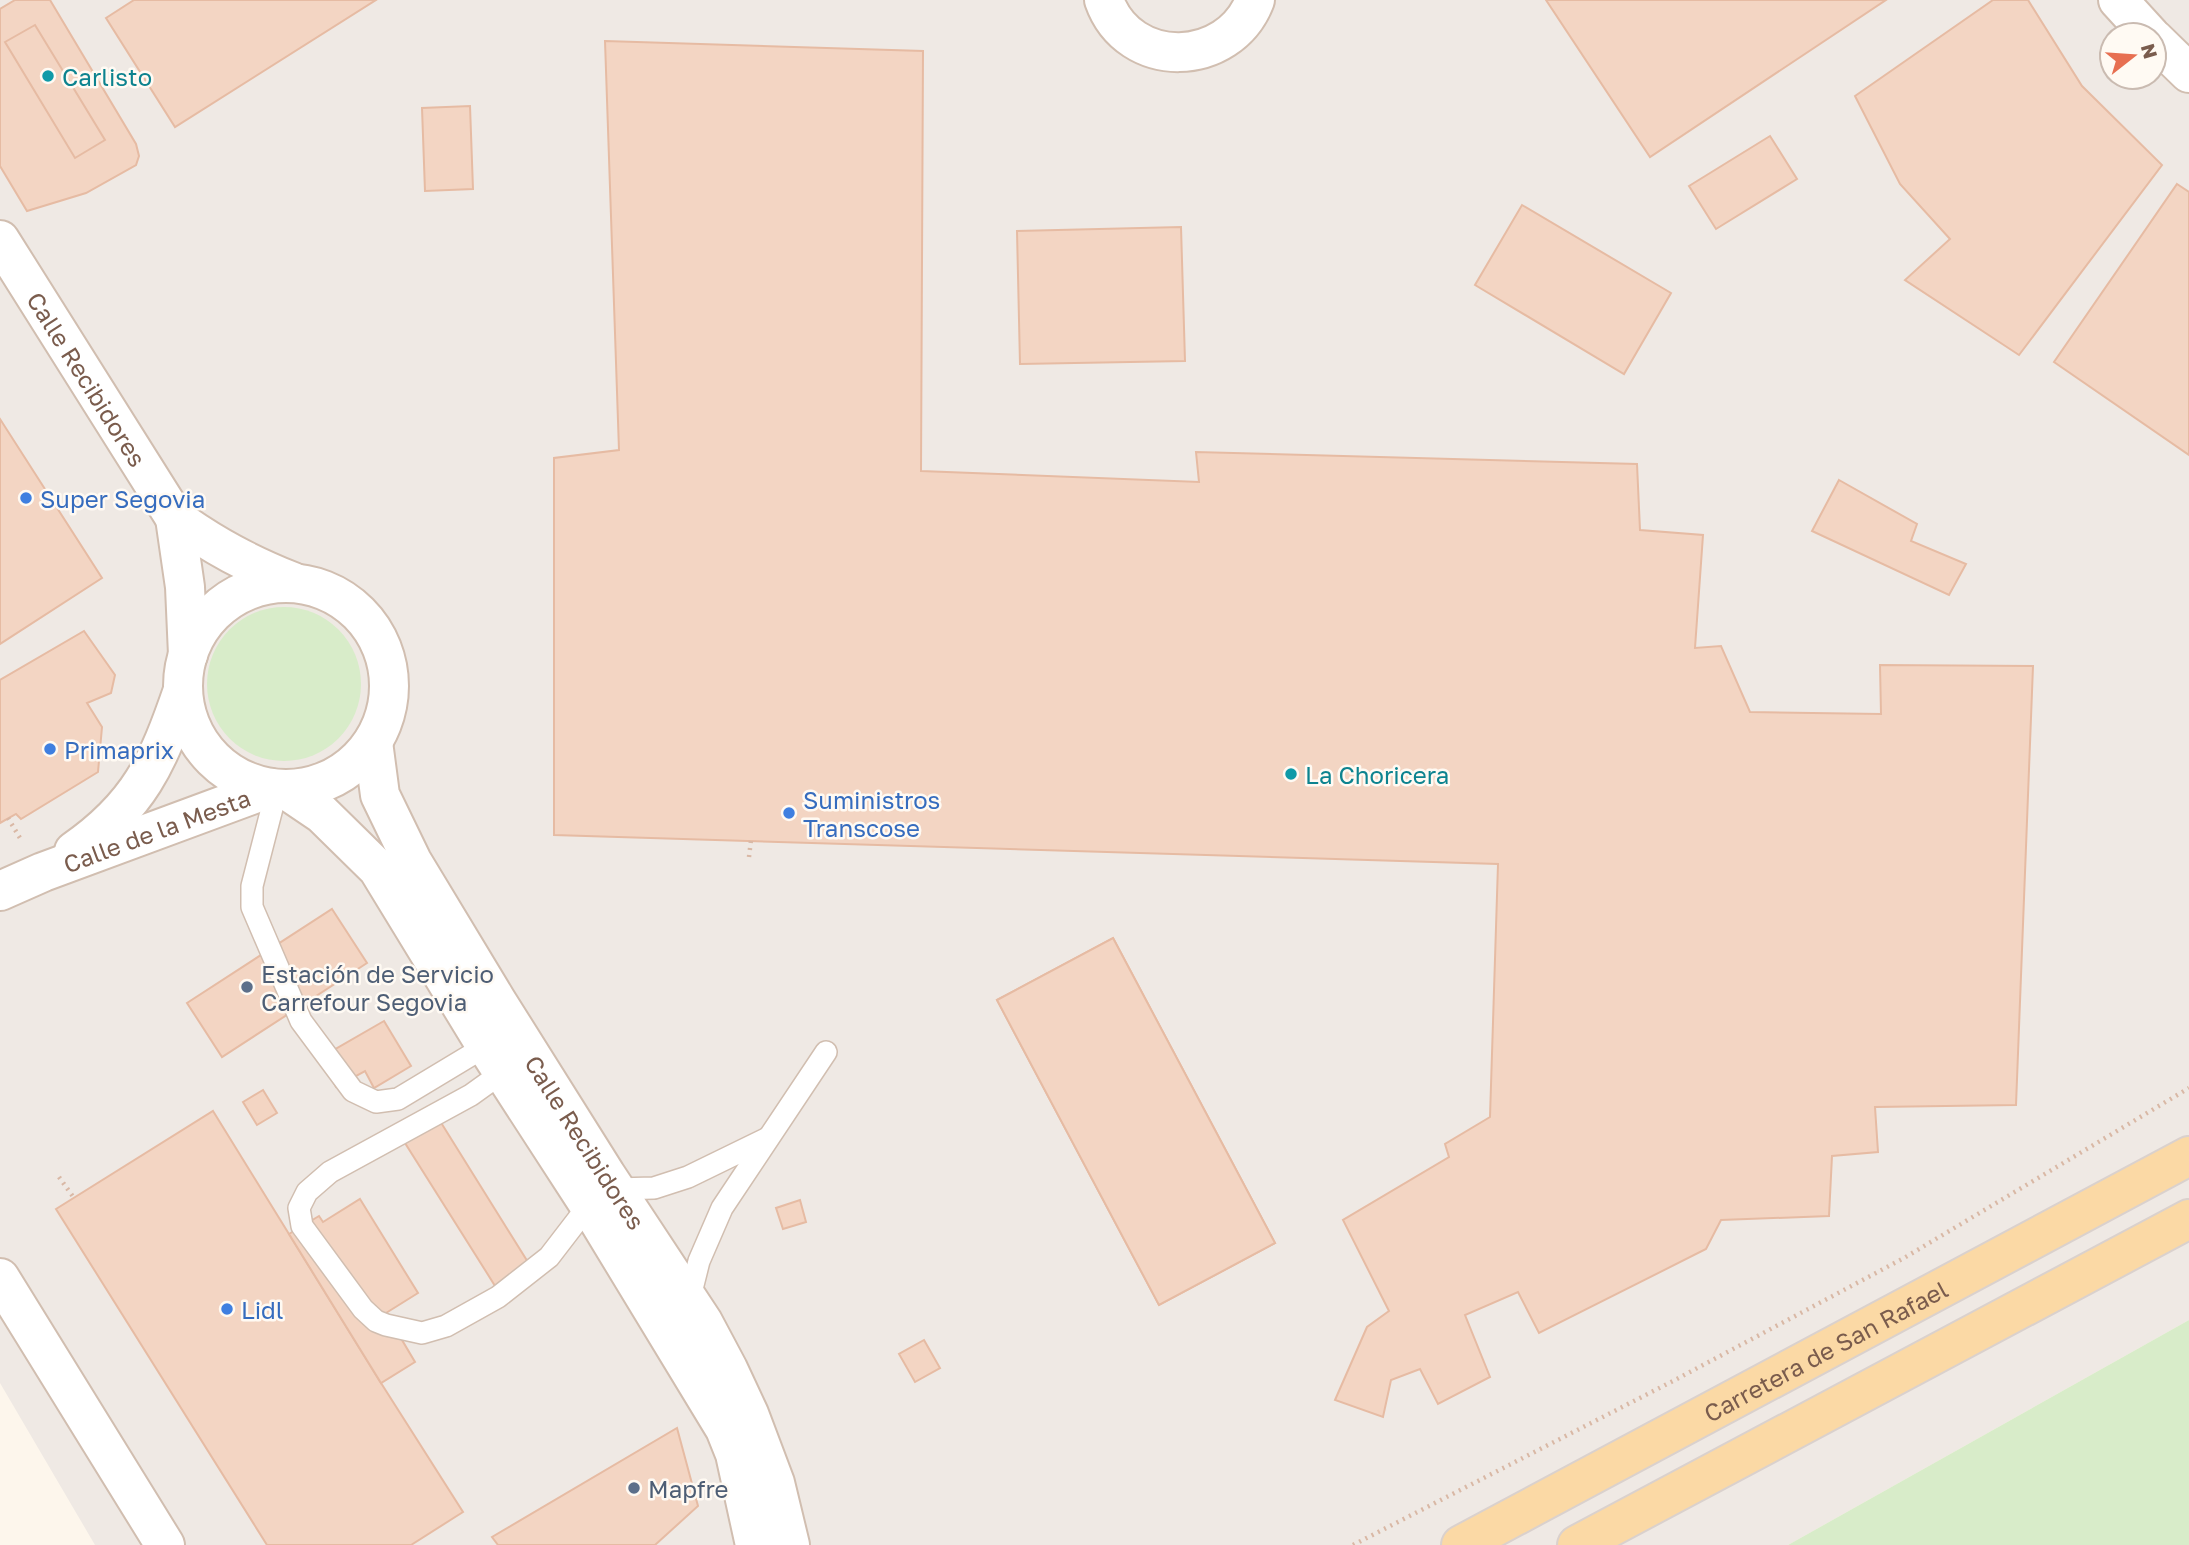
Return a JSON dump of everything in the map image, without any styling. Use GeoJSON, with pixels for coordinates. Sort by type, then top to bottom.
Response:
{"type":"FeatureCollection","features":[{"type":"Feature","properties":{"kind":"main road","name":"Carretera de San Rafael"},"geometry":{"type":"LineString","coordinates":[[1461,1545],[2181,1159]]}},
{"type":"Feature","properties":{"kind":"main road"},"geometry":{"type":"LineString","coordinates":[[1577,1545],[2189,1219]]}},
{"type":"Feature","properties":{"kind":"street"},"geometry":{"type":"LineString","coordinates":[[1104,0],[1120,27],[1137,41],[1157,50],[1179,53],[1201,51],[1221,42],[1238,28],[1255,0]]}},
{"type":"Feature","properties":{"kind":"street"},"geometry":{"type":"LineString","coordinates":[[2118,0],[2137,21]]}},
{"type":"Feature","properties":{"kind":"street"},"geometry":{"type":"LineString","coordinates":[[2168,53],[2189,73]]}},
{"type":"Feature","properties":{"kind":"street","name":"Calle Recibidores"},"geometry":{"type":"LineString","coordinates":[[0,240],[175,518],[246,563],[296,584]]}},
{"type":"Feature","properties":{"kind":"street","name":"Calle Recibidores"},"geometry":{"type":"LineString","coordinates":[[175,518],[185,587],[186,673]]}},
{"type":"Feature","properties":{"kind":"street"},"geometry":{"type":"LineString","coordinates":[[273,584],[296,584],[332,594],[348,605],[374,633],[385,660],[389,688],[387,707],[373,742],[356,762],[335,778],[310,786],[277,789],[251,783],[232,774],[203,747],[192,730],[186,711],[186,673],[197,635],[211,615],[229,600],[250,590],[273,584]]}},
{"type":"Feature","properties":{"kind":"street","name":"Calle de la Mesta"},"geometry":{"type":"LineString","coordinates":[[43,872],[94,837],[125,807],[150,775],[169,733],[186,673]]}},
{"type":"Feature","properties":{"kind":"street","name":"Calle Recibidores"},"geometry":{"type":"LineString","coordinates":[[373,742],[380,795],[412,861],[496,1000],[725,1429],[735,1454],[755,1545]]}},
{"type":"Feature","properties":{"kind":"street","name":"Calle Recibidores"},"geometry":{"type":"LineString","coordinates":[[277,789],[322,814],[378,869],[495,1059],[602,1197],[690,1301],[749,1414],[775,1483],[790,1545]]}},
{"type":"Feature","properties":{"kind":"street","name":"Calle de la Mesta"},"geometry":{"type":"LineString","coordinates":[[0,891],[43,872],[277,789]]}},
{"type":"Feature","properties":{"kind":"street"},"geometry":{"type":"LineString","coordinates":[[0,1278],[165,1545]]}},
{"type":"Feature","properties":{"kind":"lane"},"geometry":{"type":"LineString","coordinates":[[277,789],[252,886],[252,907],[301,1021],[352,1091],[376,1102],[398,1099],[495,1059]]}},
{"type":"Feature","properties":{"kind":"lane"},"geometry":{"type":"LineString","coordinates":[[690,1301],[699,1261],[722,1208],[826,1052]]}},
{"type":"Feature","properties":{"kind":"lane"},"geometry":{"type":"LineString","coordinates":[[495,1059],[471,1095],[330,1172],[307,1192],[299,1208],[302,1226],[363,1309],[376,1321],[422,1332],[446,1326],[498,1297],[548,1257],[602,1197],[654,1188],[688,1177],[770,1137]]}},
{"type":"Feature","properties":{"kind":"path"},"geometry":{"type":"LineString","coordinates":[[8,818],[21,840]]}},
{"type":"Feature","properties":{"kind":"path"},"geometry":{"type":"LineString","coordinates":[[749,856],[751,840]]}},
{"type":"Feature","properties":{"kind":"path"},"geometry":{"type":"LineString","coordinates":[[1353,1545],[1673,1381],[1905,1258],[2189,1088]]}},
{"type":"Feature","properties":{"kind":"path"},"geometry":{"type":"LineString","coordinates":[[58,1177],[74,1198]]}},
{"type":"Feature","properties":{"kind":"shaded area"},"geometry":{"type":"Polygon","coordinates":[[[0,0],[2189,0],[2189,1320],[1788,1545],[95,1545],[0,1383],[0,0]]]}},
{"type":"Feature","properties":{"kind":"green space"},"geometry":{"type":"Polygon","coordinates":[[[284,607],[313,613],[338,630],[355,655],[361,684],[355,713],[338,738],[313,755],[284,761],[255,755],[230,738],[213,713],[207,684],[213,655],[230,630],[255,613],[284,607]]]}},
{"type":"Feature","properties":{"kind":"green space"},"geometry":{"type":"Polygon","coordinates":[[[2189,1320],[2189,1545],[1788,1545],[2189,1320]]]}},
{"type":"Feature","properties":{"kind":"building","name":"Carlisto"},"geometry":{"type":"Polygon","coordinates":[[[15,0],[50,0],[136,144],[139,156],[136,165],[86,193],[27,211],[0,166],[0,9],[15,0]]]}},
{"type":"Feature","properties":{"kind":"building"},"geometry":{"type":"Polygon","coordinates":[[[134,0],[376,0],[175,127],[106,18],[134,0]]]}},
{"type":"Feature","properties":{"kind":"building"},"geometry":{"type":"Polygon","coordinates":[[[1546,0],[1886,0],[1650,157],[1546,0]]]}},
{"type":"Feature","properties":{"kind":"building"},"geometry":{"type":"Polygon","coordinates":[[[1993,0],[2028,0],[2082,86],[2162,165],[2019,355],[1905,280],[1950,239],[1900,184],[1855,96],[1993,0]]]}},
{"type":"Feature","properties":{"kind":"building"},"geometry":{"type":"Polygon","coordinates":[[[35,25],[105,140],[75,158],[5,42],[35,25]]]}},
{"type":"Feature","properties":{"kind":"building","name":"La Choricera"},"geometry":{"type":"Polygon","coordinates":[[[605,41],[923,51],[921,471],[1199,482],[1196,452],[1637,464],[1640,530],[1703,535],[1695,648],[1721,646],[1750,712],[1881,714],[1880,665],[2033,666],[2016,1105],[1875,1107],[1878,1152],[1832,1156],[1829,1216],[1721,1220],[1706,1249],[1539,1333],[1518,1292],[1465,1315],[1490,1377],[1438,1404],[1420,1369],[1391,1380],[1383,1417],[1335,1400],[1367,1327],[1389,1311],[1343,1220],[1449,1157],[1445,1144],[1490,1117],[1498,864],[554,835],[554,458],[619,450],[605,41]]]}},
{"type":"Feature","properties":{"kind":"building"},"geometry":{"type":"Polygon","coordinates":[[[470,106],[473,189],[425,191],[422,108],[470,106]]]}},
{"type":"Feature","properties":{"kind":"building"},"geometry":{"type":"Polygon","coordinates":[[[1770,136],[1797,179],[1716,229],[1689,186],[1770,136]]]}},
{"type":"Feature","properties":{"kind":"building"},"geometry":{"type":"Polygon","coordinates":[[[2177,184],[2189,192],[2189,455],[2054,362],[2177,184]]]}},
{"type":"Feature","properties":{"kind":"building"},"geometry":{"type":"Polygon","coordinates":[[[1522,205],[1671,293],[1624,374],[1475,285],[1522,205]]]}},
{"type":"Feature","properties":{"kind":"building"},"geometry":{"type":"Polygon","coordinates":[[[1181,227],[1185,361],[1020,364],[1017,231],[1181,227]]]}},
{"type":"Feature","properties":{"kind":"building","name":"Super Segovia"},"geometry":{"type":"Polygon","coordinates":[[[0,419],[102,578],[0,644],[0,419]]]}},
{"type":"Feature","properties":{"kind":"building"},"geometry":{"type":"Polygon","coordinates":[[[1839,480],[1917,524],[1911,541],[1966,564],[1949,595],[1812,531],[1839,480]]]}},
{"type":"Feature","properties":{"kind":"building","name":"Primaprix"},"geometry":{"type":"Polygon","coordinates":[[[84,631],[115,675],[111,693],[87,703],[102,727],[98,772],[21,819],[16,814],[0,823],[0,680],[84,631]]]}},
{"type":"Feature","properties":{"kind":"building"},"geometry":{"type":"Polygon","coordinates":[[[332,909],[367,963],[222,1057],[187,1003],[332,909]]]}},
{"type":"Feature","properties":{"kind":"building"},"geometry":{"type":"Polygon","coordinates":[[[1113,938],[1275,1243],[1159,1305],[997,1000],[1113,938]]]}},
{"type":"Feature","properties":{"kind":"building"},"geometry":{"type":"Polygon","coordinates":[[[1113,938],[1275,1243],[1159,1305],[997,1000],[1113,938]]]}},
{"type":"Feature","properties":{"kind":"building"},"geometry":{"type":"Polygon","coordinates":[[[384,1021],[411,1066],[374,1088],[365,1071],[336,1087],[320,1058],[384,1021]]]}},
{"type":"Feature","properties":{"kind":"building"},"geometry":{"type":"Polygon","coordinates":[[[263,1090],[277,1113],[257,1125],[243,1102],[263,1090]]]}},
{"type":"Feature","properties":{"kind":"building","name":"Lidl"},"geometry":{"type":"Polygon","coordinates":[[[213,1111],[463,1512],[411,1545],[267,1545],[56,1209],[213,1111]]]}},
{"type":"Feature","properties":{"kind":"building"},"geometry":{"type":"Polygon","coordinates":[[[440,1121],[531,1267],[497,1289],[405,1143],[440,1121]]]}},
{"type":"Feature","properties":{"kind":"building"},"geometry":{"type":"Polygon","coordinates":[[[360,1199],[418,1293],[386,1313],[415,1362],[381,1383],[289,1234],[319,1216],[323,1222],[360,1199]]]}},
{"type":"Feature","properties":{"kind":"building"},"geometry":{"type":"Polygon","coordinates":[[[800,1200],[806,1222],[783,1229],[776,1208],[800,1200]]]}},
{"type":"Feature","properties":{"kind":"building"},"geometry":{"type":"Polygon","coordinates":[[[924,1340],[940,1368],[915,1382],[899,1354],[924,1340]]]}},
{"type":"Feature","properties":{"kind":"building","name":"Mapfre"},"geometry":{"type":"Polygon","coordinates":[[[677,1428],[698,1506],[655,1545],[498,1545],[492,1537],[677,1428]]]}},
{"type":"Feature","properties":{"kind":"place","name":"Carlisto"},"geometry":{"type":"Point","coordinates":[48,76]}},
{"type":"Feature","properties":{"kind":"place","name":"Super Segovia"},"geometry":{"type":"Point","coordinates":[26,498]}},
{"type":"Feature","properties":{"kind":"place","name":"Primaprix"},"geometry":{"type":"Point","coordinates":[50,749]}},
{"type":"Feature","properties":{"kind":"place","name":"La Choricera"},"geometry":{"type":"Point","coordinates":[1291,774]}},
{"type":"Feature","properties":{"kind":"place","name":"Suministros Transcose"},"geometry":{"type":"Point","coordinates":[789,813]}},
{"type":"Feature","properties":{"kind":"place","name":"Estación de Servicio Carrefour Segovia"},"geometry":{"type":"Point","coordinates":[247,987]}},
{"type":"Feature","properties":{"kind":"place","name":"Lidl"},"geometry":{"type":"Point","coordinates":[227,1309]}},
{"type":"Feature","properties":{"kind":"place","name":"Mapfre"},"geometry":{"type":"Point","coordinates":[634,1488]}}]}
